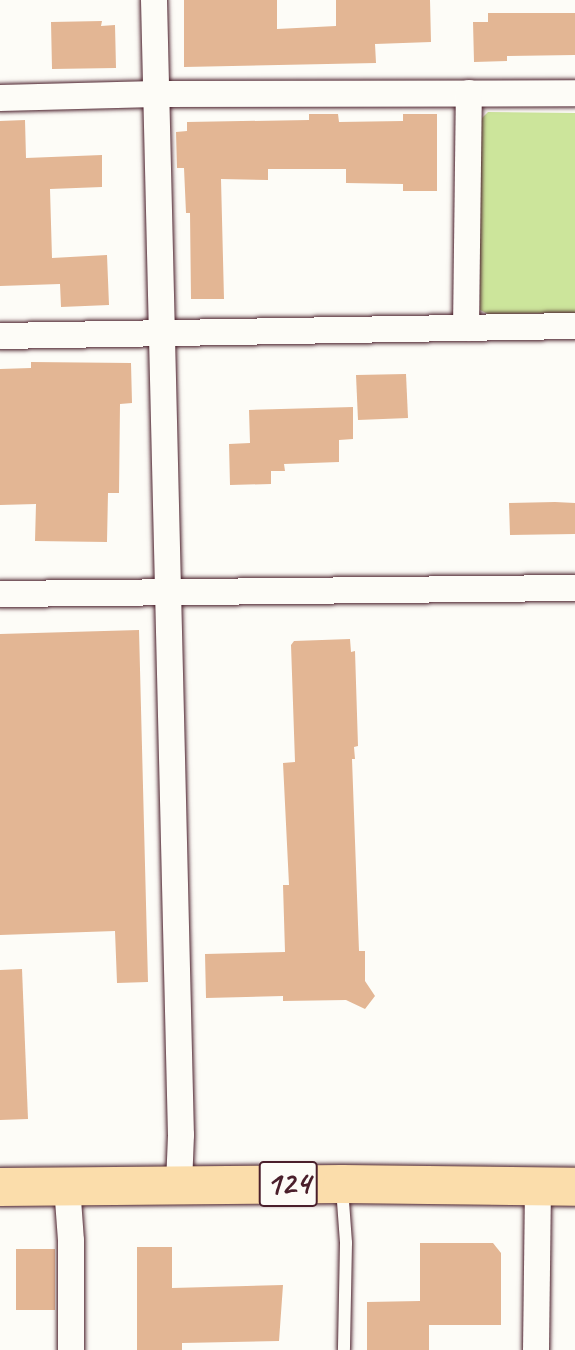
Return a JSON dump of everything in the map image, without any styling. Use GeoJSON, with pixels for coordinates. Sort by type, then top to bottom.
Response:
{"type":"FeatureCollection","features":[{"type":"Feature","properties":{"kind":"main road","name":"124"},"geometry":{"type":"LineString","coordinates":[[0,1187],[342,1184],[557,1187]]}},
{"type":"Feature","properties":{"kind":"street"},"geometry":{"type":"LineString","coordinates":[[154,0],[181,1135],[179,1185]]}},
{"type":"Feature","properties":{"kind":"street"},"geometry":{"type":"LineString","coordinates":[[466,328],[469,93]]}},
{"type":"Feature","properties":{"kind":"street"},"geometry":{"type":"LineString","coordinates":[[0,98],[156,94],[575,93]]}},
{"type":"Feature","properties":{"kind":"street"},"geometry":{"type":"LineString","coordinates":[[0,336],[575,326]]}},
{"type":"Feature","properties":{"kind":"street"},"geometry":{"type":"LineString","coordinates":[[0,594],[575,588]]}},
{"type":"Feature","properties":{"kind":"street"},"geometry":{"type":"LineString","coordinates":[[66,1186],[71,1241],[71,1350]]}},
{"type":"Feature","properties":{"kind":"street"},"geometry":{"type":"LineString","coordinates":[[536,1350],[557,1187]]}},
{"type":"Feature","properties":{"kind":"lane"},"geometry":{"type":"LineString","coordinates":[[342,1184],[346,1243],[344,1350]]}},
{"type":"Feature","properties":{"kind":"green space"},"geometry":{"type":"Polygon","coordinates":[[[488,112],[575,113],[575,313],[488,314],[480,310],[480,120],[488,112]]]}},
{"type":"Feature","properties":{"kind":"building"},"geometry":{"type":"Polygon","coordinates":[[[184,0],[277,0],[277,29],[336,26],[336,0],[430,0],[431,42],[375,44],[376,63],[184,67],[184,0]]]}},
{"type":"Feature","properties":{"kind":"building"},"geometry":{"type":"Polygon","coordinates":[[[488,13],[575,13],[575,55],[507,56],[507,61],[474,62],[473,22],[488,22],[488,13]]]}},
{"type":"Feature","properties":{"kind":"building"},"geometry":{"type":"Polygon","coordinates":[[[102,21],[101,26],[115,25],[116,68],[52,69],[51,22],[102,21]]]}},
{"type":"Feature","properties":{"kind":"building"},"geometry":{"type":"Polygon","coordinates":[[[309,114],[338,114],[339,122],[403,121],[403,114],[437,114],[437,191],[403,191],[403,184],[346,183],[346,169],[268,169],[268,180],[221,179],[224,299],[191,299],[190,213],[186,213],[184,168],[177,168],[176,132],[187,131],[187,122],[309,120],[309,114]]]}},
{"type":"Feature","properties":{"kind":"building"},"geometry":{"type":"Polygon","coordinates":[[[25,120],[26,158],[102,155],[102,187],[50,189],[52,258],[107,255],[109,305],[61,307],[60,284],[0,286],[0,121],[25,120]]]}},
{"type":"Feature","properties":{"kind":"building"},"geometry":{"type":"Polygon","coordinates":[[[31,362],[131,363],[132,403],[120,404],[119,493],[108,493],[107,542],[35,541],[36,504],[0,505],[0,369],[31,368],[31,362]]]}},
{"type":"Feature","properties":{"kind":"building"},"geometry":{"type":"Polygon","coordinates":[[[406,374],[408,418],[358,420],[356,375],[406,374]]]}},
{"type":"Feature","properties":{"kind":"building"},"geometry":{"type":"Polygon","coordinates":[[[353,407],[353,439],[339,440],[339,462],[284,464],[285,471],[271,471],[271,484],[230,485],[229,444],[250,443],[249,410],[353,407]]]}},
{"type":"Feature","properties":{"kind":"building"},"geometry":{"type":"Polygon","coordinates":[[[509,503],[575,503],[575,534],[510,535],[509,503]]]}},
{"type":"Feature","properties":{"kind":"building"},"geometry":{"type":"Polygon","coordinates":[[[139,630],[148,982],[117,983],[115,931],[0,935],[0,634],[139,630]]]}},
{"type":"Feature","properties":{"kind":"building"},"geometry":{"type":"Polygon","coordinates":[[[350,639],[351,652],[355,651],[358,746],[354,747],[355,759],[352,759],[359,951],[365,951],[365,981],[375,996],[365,1009],[346,1000],[283,1001],[283,996],[206,998],[205,954],[285,952],[283,885],[289,885],[283,763],[295,762],[291,645],[294,641],[350,639]]]}},
{"type":"Feature","properties":{"kind":"building"},"geometry":{"type":"Polygon","coordinates":[[[22,969],[28,1119],[0,1120],[0,970],[22,969]]]}},
{"type":"Feature","properties":{"kind":"building"},"geometry":{"type":"Polygon","coordinates":[[[420,1243],[493,1243],[501,1253],[501,1325],[429,1325],[429,1350],[367,1350],[367,1302],[420,1301],[420,1243]]]}},
{"type":"Feature","properties":{"kind":"building"},"geometry":{"type":"Polygon","coordinates":[[[137,1247],[172,1247],[172,1288],[283,1285],[279,1341],[182,1343],[182,1350],[137,1350],[137,1247]]]}},
{"type":"Feature","properties":{"kind":"building"},"geometry":{"type":"Polygon","coordinates":[[[16,1249],[55,1249],[55,1310],[16,1310],[16,1249]]]}}]}
